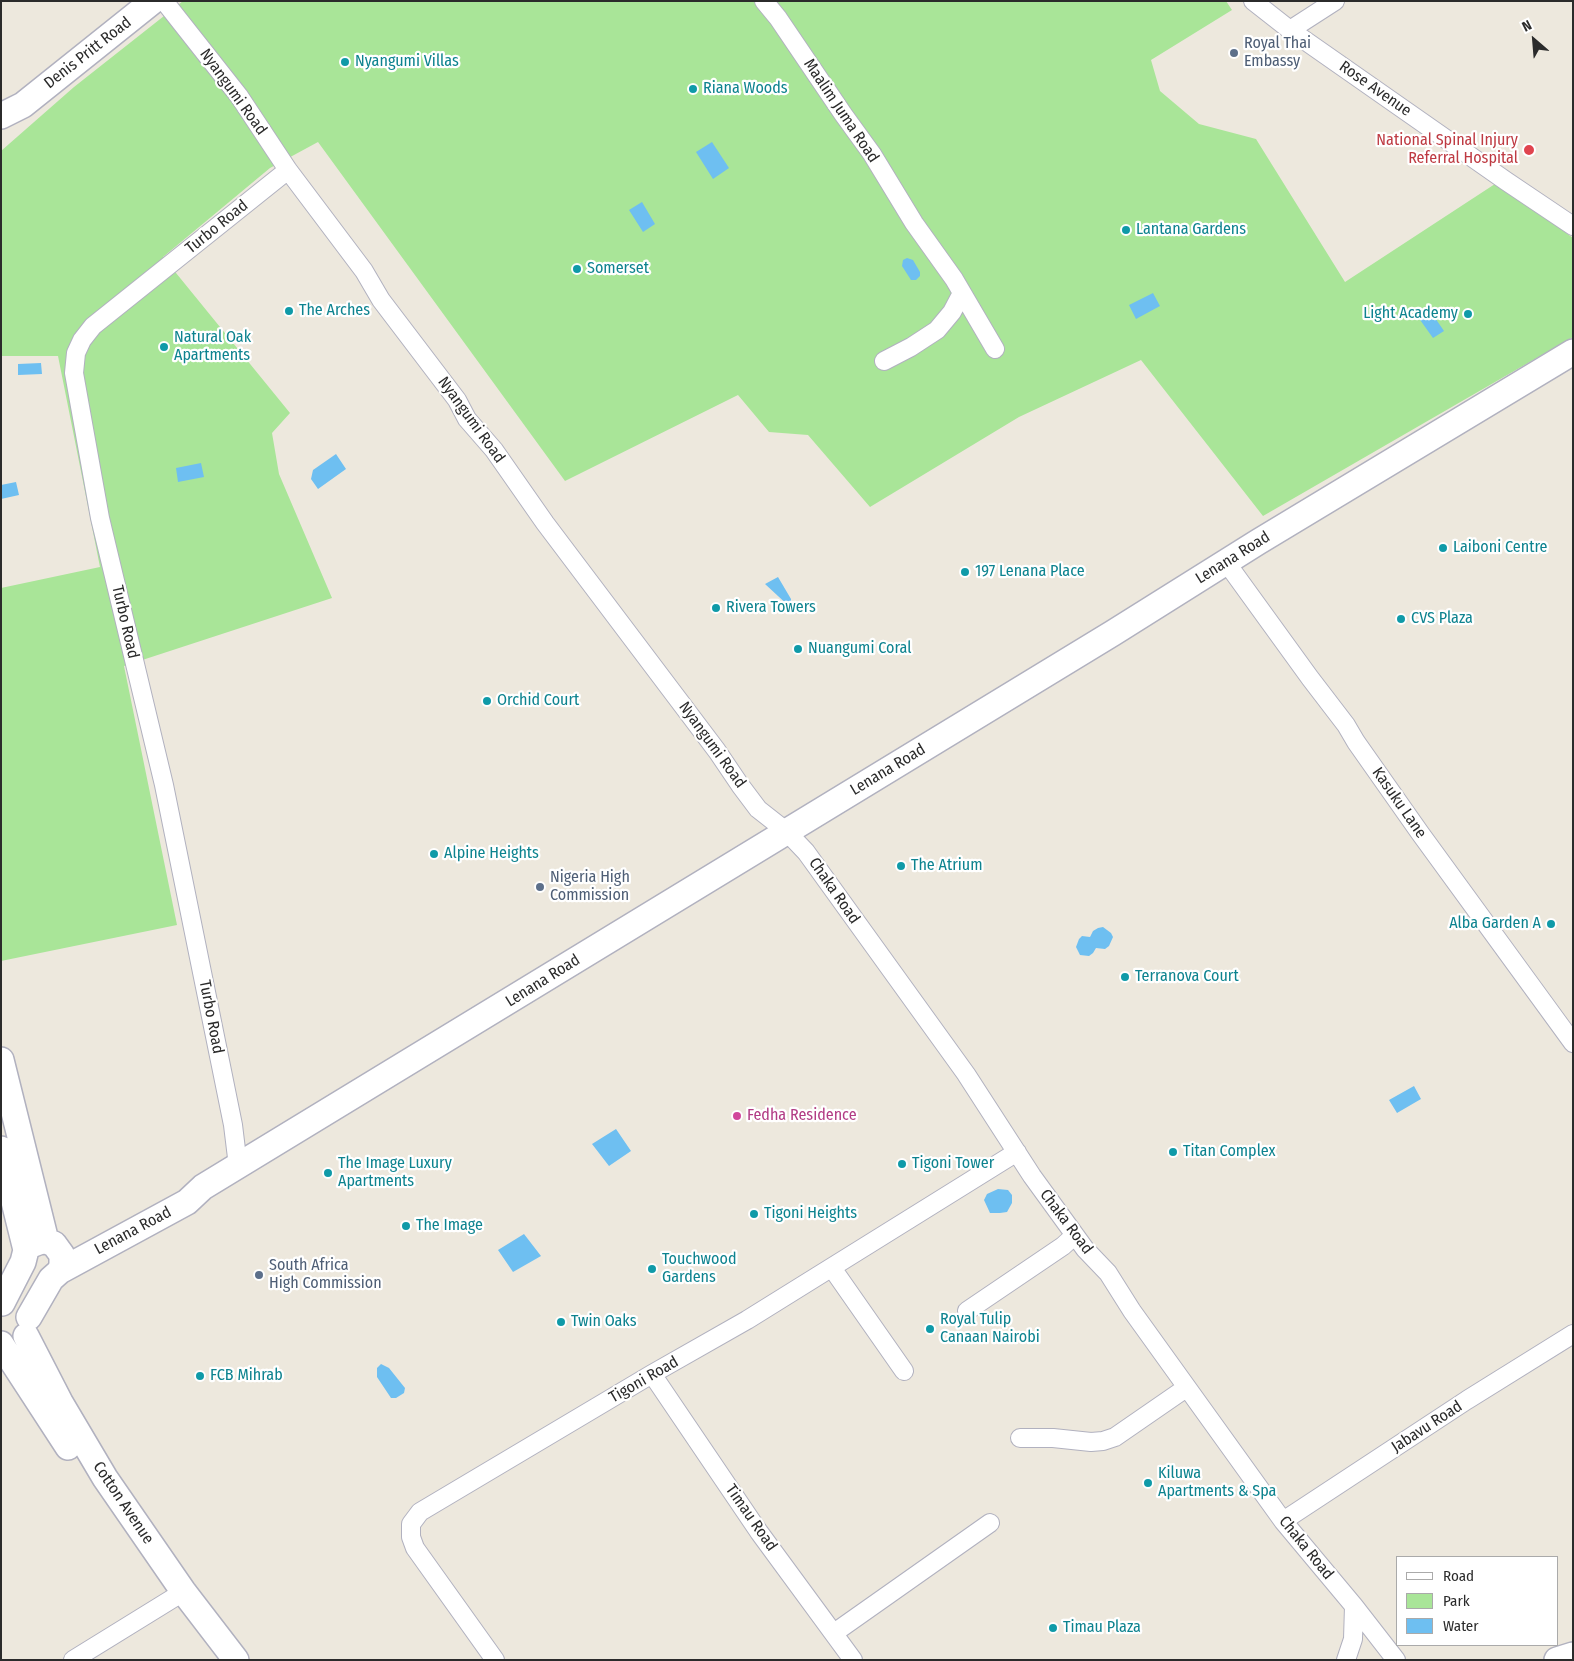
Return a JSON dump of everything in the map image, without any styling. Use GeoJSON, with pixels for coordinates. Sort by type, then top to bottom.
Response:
{"type":"FeatureCollection","features":[{"type":"Feature","properties":{"kind":"street","name":"Denis Pritt Road"},"geometry":{"type":"LineString","coordinates":[[1,130],[10,123],[12,110],[153,1]]}},
{"type":"Feature","properties":{"kind":"street","name":"Nyangumi Road"},"geometry":{"type":"LineString","coordinates":[[164,1],[239,96],[288,170],[364,271],[381,300],[457,400],[467,418],[494,450],[545,523],[718,751],[740,785],[758,808],[786,831]]}},
{"type":"Feature","properties":{"kind":"street","name":"Maalim Juma Road"},"geometry":{"type":"LineString","coordinates":[[764,1],[778,18],[872,154],[914,223],[962,293],[995,349]]}},
{"type":"Feature","properties":{"kind":"street","name":"Rose Avenue"},"geometry":{"type":"LineString","coordinates":[[1253,1],[1290,30],[1573,226]]}},
{"type":"Feature","properties":{"kind":"street"},"geometry":{"type":"LineString","coordinates":[[1290,30],[1335,1]]}},
{"type":"Feature","properties":{"kind":"street","name":"Turbo Road"},"geometry":{"type":"LineString","coordinates":[[238,1166],[233,1125],[164,785],[100,518],[74,373],[76,352],[82,340],[94,326],[288,170]]}},
{"type":"Feature","properties":{"kind":"street"},"geometry":{"type":"LineString","coordinates":[[884,361],[911,347],[937,330],[952,312],[962,293]]}},
{"type":"Feature","properties":{"kind":"street","name":"Lenana Road"},"geometry":{"type":"LineString","coordinates":[[44,1259],[187,1202],[203,1187],[487,1016],[786,831],[1573,352]]}},
{"type":"Feature","properties":{"kind":"street","name":"Kasuku Lane"},"geometry":{"type":"LineString","coordinates":[[1226,562],[1346,725],[1420,833],[1573,1042]]}},
{"type":"Feature","properties":{"kind":"street","name":"Chaka Road"},"geometry":{"type":"LineString","coordinates":[[786,831],[806,852],[928,1020],[966,1074],[1032,1176],[1085,1249],[1108,1273],[1132,1312],[1283,1521],[1396,1660]]}},
{"type":"Feature","properties":{"kind":"street"},"geometry":{"type":"LineString","coordinates":[[1,1060],[44,1259],[20,1341],[7,1344],[1,1343]]}},
{"type":"Feature","properties":{"kind":"street","name":"Tigoni Road"},"geometry":{"type":"LineString","coordinates":[[495,1660],[415,1548],[411,1537],[412,1524],[420,1512],[652,1374],[747,1320],[1017,1152]]}},
{"type":"Feature","properties":{"kind":"street"},"geometry":{"type":"LineString","coordinates":[[3,1157],[44,1259]]}},
{"type":"Feature","properties":{"kind":"street"},"geometry":{"type":"LineString","coordinates":[[967,1311],[1064,1246],[1075,1235]]}},
{"type":"Feature","properties":{"kind":"street"},"geometry":{"type":"LineString","coordinates":[[2,1303],[44,1259]]}},
{"type":"Feature","properties":{"kind":"street"},"geometry":{"type":"LineString","coordinates":[[832,1268],[904,1371]]}},
{"type":"Feature","properties":{"kind":"street"},"geometry":{"type":"LineString","coordinates":[[2,1303],[15,1303],[27,1321]]}},
{"type":"Feature","properties":{"kind":"street","name":"Cotton Avenue"},"geometry":{"type":"LineString","coordinates":[[27,1321],[60,1402],[104,1478],[183,1591],[236,1660]]}},
{"type":"Feature","properties":{"kind":"street","name":"Jabavu Road"},"geometry":{"type":"LineString","coordinates":[[1283,1521],[1467,1400],[1573,1334]]}},
{"type":"Feature","properties":{"kind":"street","name":"Cotton Avenue"},"geometry":{"type":"LineString","coordinates":[[1,1343],[91,1482],[221,1660]]}},
{"type":"Feature","properties":{"kind":"street","name":"Timau Road"},"geometry":{"type":"LineString","coordinates":[[652,1374],[759,1532],[853,1660]]}},
{"type":"Feature","properties":{"kind":"street"},"geometry":{"type":"LineString","coordinates":[[1020,1438],[1103,1441],[1115,1437],[1186,1388]]}},
{"type":"Feature","properties":{"kind":"street"},"geometry":{"type":"LineString","coordinates":[[834,1634],[990,1523]]}},
{"type":"Feature","properties":{"kind":"street"},"geometry":{"type":"LineString","coordinates":[[73,1660],[175,1597]]}},
{"type":"Feature","properties":{"kind":"street"},"geometry":{"type":"LineString","coordinates":[[1346,1660],[1353,1639],[1354,1606]]}},
{"type":"Feature","properties":{"kind":"street"},"geometry":{"type":"LineString","coordinates":[[1557,1660],[1573,1655]]}},
{"type":"Feature","properties":{"kind":"green space"},"geometry":{"type":"Polygon","coordinates":[[[183,1],[1226,1],[1232,10],[1151,60],[1160,91],[1199,124],[1256,139],[1345,282],[1498,182],[1573,238],[1573,337],[1263,516],[1141,360],[1019,417],[870,507],[808,435],[769,432],[738,395],[565,481],[318,142],[270,168],[163,257],[290,413],[272,433],[279,474],[332,598],[124,666],[177,925],[1,961],[1,588],[100,567],[58,356],[1,356],[1,151],[74,87],[183,1]]]}},
{"type":"Feature","properties":{"kind":"water"},"geometry":{"type":"Polygon","coordinates":[[[712,142],[729,168],[713,179],[696,152],[712,142]]]}},
{"type":"Feature","properties":{"kind":"water"},"geometry":{"type":"Polygon","coordinates":[[[642,202],[655,224],[643,232],[629,210],[642,202]]]}},
{"type":"Feature","properties":{"kind":"water"},"geometry":{"type":"Polygon","coordinates":[[[907,258],[913,260],[920,272],[920,276],[916,280],[911,280],[902,266],[903,260],[907,258]]]}},
{"type":"Feature","properties":{"kind":"water"},"geometry":{"type":"Polygon","coordinates":[[[1153,293],[1160,306],[1136,319],[1129,305],[1153,293]]]}},
{"type":"Feature","properties":{"kind":"water"},"geometry":{"type":"Polygon","coordinates":[[[1429,309],[1444,331],[1433,338],[1418,317],[1429,309]]]}},
{"type":"Feature","properties":{"kind":"water"},"geometry":{"type":"Polygon","coordinates":[[[41,363],[42,374],[18,375],[18,364],[41,363]]]}},
{"type":"Feature","properties":{"kind":"water"},"geometry":{"type":"Polygon","coordinates":[[[336,454],[346,469],[318,489],[311,479],[313,470],[336,454]]]}},
{"type":"Feature","properties":{"kind":"water"},"geometry":{"type":"Polygon","coordinates":[[[201,463],[204,477],[178,482],[176,468],[201,463]]]}},
{"type":"Feature","properties":{"kind":"water"},"geometry":{"type":"Polygon","coordinates":[[[16,482],[19,495],[1,499],[1,485],[16,482]]]}},
{"type":"Feature","properties":{"kind":"water"},"geometry":{"type":"Polygon","coordinates":[[[778,577],[791,599],[791,608],[765,584],[778,577]]]}},
{"type":"Feature","properties":{"kind":"water"},"geometry":{"type":"Polygon","coordinates":[[[1103,927],[1113,937],[1109,946],[1105,949],[1096,948],[1089,956],[1080,955],[1076,947],[1079,939],[1082,936],[1090,937],[1093,931],[1103,927]]]}},
{"type":"Feature","properties":{"kind":"water"},"geometry":{"type":"Polygon","coordinates":[[[1414,1086],[1421,1099],[1397,1113],[1389,1100],[1414,1086]]]}},
{"type":"Feature","properties":{"kind":"water"},"geometry":{"type":"Polygon","coordinates":[[[616,1129],[631,1151],[609,1166],[592,1144],[616,1129]]]}},
{"type":"Feature","properties":{"kind":"water"},"geometry":{"type":"Polygon","coordinates":[[[998,1189],[1008,1190],[1012,1195],[1012,1203],[1007,1212],[990,1213],[984,1200],[987,1194],[998,1189]]]}},
{"type":"Feature","properties":{"kind":"water"},"geometry":{"type":"Polygon","coordinates":[[[524,1234],[541,1256],[513,1272],[498,1250],[524,1234]]]}},
{"type":"Feature","properties":{"kind":"water"},"geometry":{"type":"Polygon","coordinates":[[[381,1364],[389,1368],[405,1388],[404,1393],[396,1398],[391,1398],[377,1377],[377,1368],[381,1364]]]}},
{"type":"Feature","properties":{"kind":"place","name":"Royal Thai Embassy"},"geometry":{"type":"Point","coordinates":[1234,53]}},
{"type":"Feature","properties":{"kind":"place","name":"Nyangumi Villas"},"geometry":{"type":"Point","coordinates":[345,62]}},
{"type":"Feature","properties":{"kind":"place","name":"Riana Woods"},"geometry":{"type":"Point","coordinates":[693,89]}},
{"type":"Feature","properties":{"kind":"place","name":"National Spinal Injury Referral Hospital"},"geometry":{"type":"Point","coordinates":[1529,150]}},
{"type":"Feature","properties":{"kind":"place","name":"Lantana Gardens"},"geometry":{"type":"Point","coordinates":[1126,230]}},
{"type":"Feature","properties":{"kind":"place","name":"Somerset"},"geometry":{"type":"Point","coordinates":[577,269]}},
{"type":"Feature","properties":{"kind":"place","name":"The Arches"},"geometry":{"type":"Point","coordinates":[289,311]}},
{"type":"Feature","properties":{"kind":"place","name":"Light Academy"},"geometry":{"type":"Point","coordinates":[1468,314]}},
{"type":"Feature","properties":{"kind":"place","name":"Natural Oak Apartments"},"geometry":{"type":"Point","coordinates":[164,347]}},
{"type":"Feature","properties":{"kind":"place","name":"Laiboni Centre"},"geometry":{"type":"Point","coordinates":[1443,548]}},
{"type":"Feature","properties":{"kind":"place","name":"197 Lenana Place"},"geometry":{"type":"Point","coordinates":[965,572]}},
{"type":"Feature","properties":{"kind":"place","name":"Rivera Towers"},"geometry":{"type":"Point","coordinates":[716,608]}},
{"type":"Feature","properties":{"kind":"place","name":"CVS Plaza"},"geometry":{"type":"Point","coordinates":[1401,619]}},
{"type":"Feature","properties":{"kind":"place","name":"Nuangumi Coral"},"geometry":{"type":"Point","coordinates":[798,649]}},
{"type":"Feature","properties":{"kind":"place","name":"Orchid Court"},"geometry":{"type":"Point","coordinates":[487,701]}},
{"type":"Feature","properties":{"kind":"place","name":"Alpine Heights"},"geometry":{"type":"Point","coordinates":[434,854]}},
{"type":"Feature","properties":{"kind":"place","name":"The Atrium"},"geometry":{"type":"Point","coordinates":[901,866]}},
{"type":"Feature","properties":{"kind":"place","name":"Nigeria High Commission"},"geometry":{"type":"Point","coordinates":[540,887]}},
{"type":"Feature","properties":{"kind":"place","name":"Alba Garden A"},"geometry":{"type":"Point","coordinates":[1551,924]}},
{"type":"Feature","properties":{"kind":"place","name":"Terranova Court"},"geometry":{"type":"Point","coordinates":[1125,977]}},
{"type":"Feature","properties":{"kind":"place","name":"Fedha Residence"},"geometry":{"type":"Point","coordinates":[737,1116]}},
{"type":"Feature","properties":{"kind":"place","name":"Titan Complex"},"geometry":{"type":"Point","coordinates":[1173,1152]}},
{"type":"Feature","properties":{"kind":"place","name":"Tigoni Tower"},"geometry":{"type":"Point","coordinates":[902,1164]}},
{"type":"Feature","properties":{"kind":"place","name":"The Image Luxury Apartments"},"geometry":{"type":"Point","coordinates":[328,1173]}},
{"type":"Feature","properties":{"kind":"place","name":"Tigoni Heights"},"geometry":{"type":"Point","coordinates":[754,1214]}},
{"type":"Feature","properties":{"kind":"place","name":"The Image"},"geometry":{"type":"Point","coordinates":[406,1226]}},
{"type":"Feature","properties":{"kind":"place","name":"Touchwood Gardens"},"geometry":{"type":"Point","coordinates":[652,1269]}},
{"type":"Feature","properties":{"kind":"place","name":"South Africa High Commission"},"geometry":{"type":"Point","coordinates":[259,1275]}},
{"type":"Feature","properties":{"kind":"place","name":"Twin Oaks"},"geometry":{"type":"Point","coordinates":[561,1322]}},
{"type":"Feature","properties":{"kind":"place","name":"Royal Tulip Canaan Nairobi"},"geometry":{"type":"Point","coordinates":[930,1329]}},
{"type":"Feature","properties":{"kind":"place","name":"FCB Mihrab"},"geometry":{"type":"Point","coordinates":[200,1376]}},
{"type":"Feature","properties":{"kind":"place","name":"Kiluwa Apartments & Spa"},"geometry":{"type":"Point","coordinates":[1148,1483]}},
{"type":"Feature","properties":{"kind":"place","name":"Timau Plaza"},"geometry":{"type":"Point","coordinates":[1053,1628]}}]}
